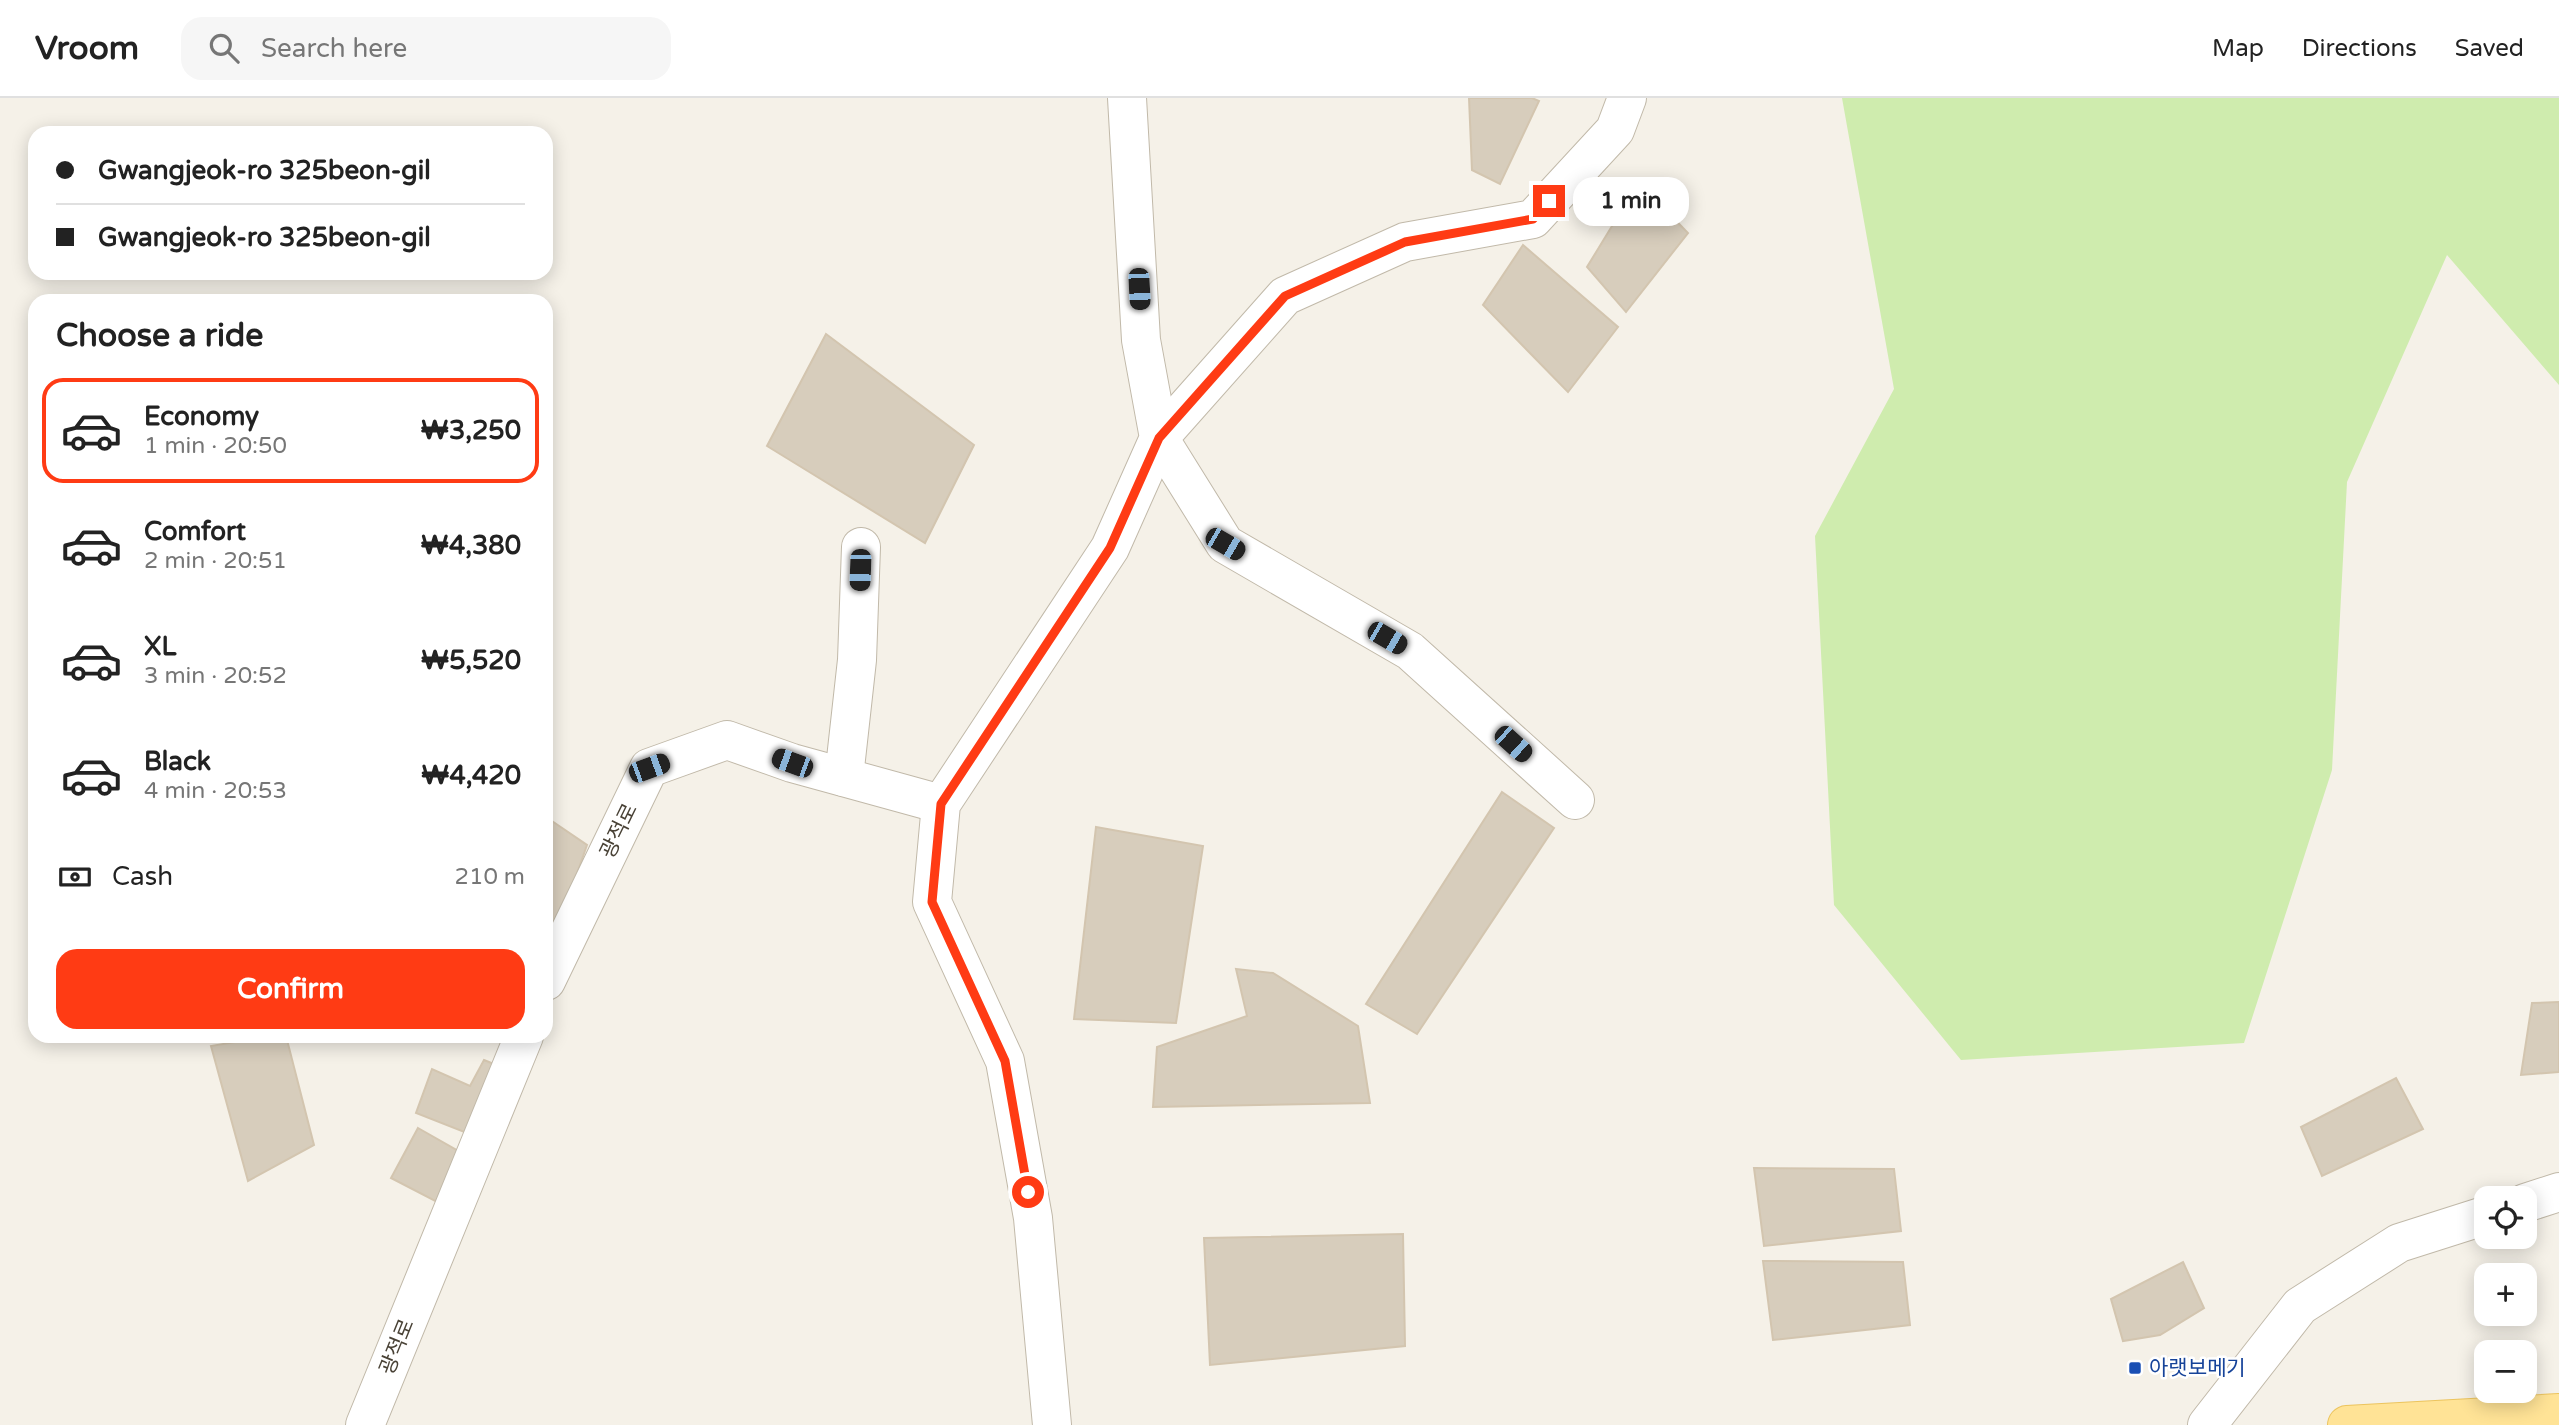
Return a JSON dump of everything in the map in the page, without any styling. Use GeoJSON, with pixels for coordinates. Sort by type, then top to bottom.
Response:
{"type":"FeatureCollection","features":[{"type":"Feature","properties":{"kind":"main road"},"geometry":{"type":"LineString","coordinates":[[2347,1425],[2559,1413]]}},
{"type":"Feature","properties":{"kind":"street"},"geometry":{"type":"LineString","coordinates":[[1126,98],[1142,340],[1159,438],[1225,544],[1410,651],[1575,800]]}},
{"type":"Feature","properties":{"kind":"street"},"geometry":{"type":"LineString","coordinates":[[1052,1425],[1033,1218],[1005,1061],[932,902],[941,804],[1110,548],[1159,438],[1285,296],[1405,242],[1533,219],[1615,130],[1627,98]]}},
{"type":"Feature","properties":{"kind":"street"},"geometry":{"type":"LineString","coordinates":[[844,777],[857,660],[861,547]]}},
{"type":"Feature","properties":{"kind":"street","name":"광적로"},"geometry":{"type":"LineString","coordinates":[[553,967],[649,768],[727,740],[792,763],[941,804]]}},
{"type":"Feature","properties":{"kind":"street","name":"광적로"},"geometry":{"type":"LineString","coordinates":[[365,1425],[521,1043]]}},
{"type":"Feature","properties":{"kind":"street"},"geometry":{"type":"LineString","coordinates":[[2537,1199],[2559,1192]]}},
{"type":"Feature","properties":{"kind":"street"},"geometry":{"type":"LineString","coordinates":[[2207,1425],[2300,1306],[2399,1243],[2474,1219]]}},
{"type":"Feature","properties":{"kind":"green space"},"geometry":{"type":"Polygon","coordinates":[[[1842,98],[2559,98],[2559,385],[2447,255],[2347,482],[2332,770],[2244,1043],[1961,1060],[1834,905],[1815,536],[1894,389],[1842,98]]]}},
{"type":"Feature","properties":{"kind":"building"},"geometry":{"type":"Polygon","coordinates":[[[1469,98],[1532,98],[1539,101],[1500,184],[1472,170],[1469,98]]]}},
{"type":"Feature","properties":{"kind":"building"},"geometry":{"type":"Polygon","coordinates":[[[1639,182],[1688,233],[1626,312],[1587,267],[1639,182]]]}},
{"type":"Feature","properties":{"kind":"building"},"geometry":{"type":"Polygon","coordinates":[[[1523,245],[1618,327],[1568,392],[1483,305],[1523,245]]]}},
{"type":"Feature","properties":{"kind":"building"},"geometry":{"type":"Polygon","coordinates":[[[826,334],[974,445],[925,543],[767,446],[826,334]]]}},
{"type":"Feature","properties":{"kind":"building"},"geometry":{"type":"Polygon","coordinates":[[[1502,792],[1554,828],[1417,1034],[1366,1004],[1502,792]]]}},
{"type":"Feature","properties":{"kind":"building"},"geometry":{"type":"Polygon","coordinates":[[[553,822],[587,845],[559,925],[553,922],[553,822]]]}},
{"type":"Feature","properties":{"kind":"building"},"geometry":{"type":"Polygon","coordinates":[[[1096,827],[1203,846],[1176,1023],[1074,1019],[1096,827]]]}},
{"type":"Feature","properties":{"kind":"building"},"geometry":{"type":"Polygon","coordinates":[[[1236,969],[1273,973],[1358,1026],[1370,1103],[1153,1107],[1157,1047],[1247,1016],[1236,969]]]}},
{"type":"Feature","properties":{"kind":"building"},"geometry":{"type":"Polygon","coordinates":[[[2559,1002],[2559,1072],[2521,1075],[2532,1003],[2559,1002]]]}},
{"type":"Feature","properties":{"kind":"building"},"geometry":{"type":"Polygon","coordinates":[[[229,1043],[288,1043],[314,1145],[248,1181],[211,1046],[229,1043]]]}},
{"type":"Feature","properties":{"kind":"building"},"geometry":{"type":"Polygon","coordinates":[[[484,1060],[504,1068],[472,1135],[416,1113],[432,1069],[470,1086],[484,1060]]]}},
{"type":"Feature","properties":{"kind":"building"},"geometry":{"type":"Polygon","coordinates":[[[2396,1078],[2423,1129],[2322,1176],[2301,1127],[2396,1078]]]}},
{"type":"Feature","properties":{"kind":"building"},"geometry":{"type":"Polygon","coordinates":[[[418,1128],[467,1156],[441,1204],[391,1178],[418,1128]]]}},
{"type":"Feature","properties":{"kind":"building"},"geometry":{"type":"Polygon","coordinates":[[[1754,1168],[1894,1169],[1901,1231],[1764,1246],[1754,1168]]]}},
{"type":"Feature","properties":{"kind":"building"},"geometry":{"type":"Polygon","coordinates":[[[1403,1234],[1405,1346],[1210,1365],[1204,1238],[1403,1234]]]}},
{"type":"Feature","properties":{"kind":"building"},"geometry":{"type":"Polygon","coordinates":[[[1763,1261],[1903,1262],[1910,1325],[1773,1340],[1763,1261]]]}},
{"type":"Feature","properties":{"kind":"building"},"geometry":{"type":"Polygon","coordinates":[[[2183,1262],[2204,1308],[2160,1335],[2123,1341],[2111,1299],[2183,1262]]]}},
{"type":"Feature","properties":{"kind":"place","name":"아랫보메기"},"geometry":{"type":"Point","coordinates":[2135,1368]}},
{"type":"Feature","properties":{"kind":"route"},"geometry":{"type":"LineString","coordinates":[[1028,1192],[1005,1061],[932,902],[941,804],[1110,548],[1159,438],[1285,296],[1405,242],[1533,219],[1549,201]]}}]}
